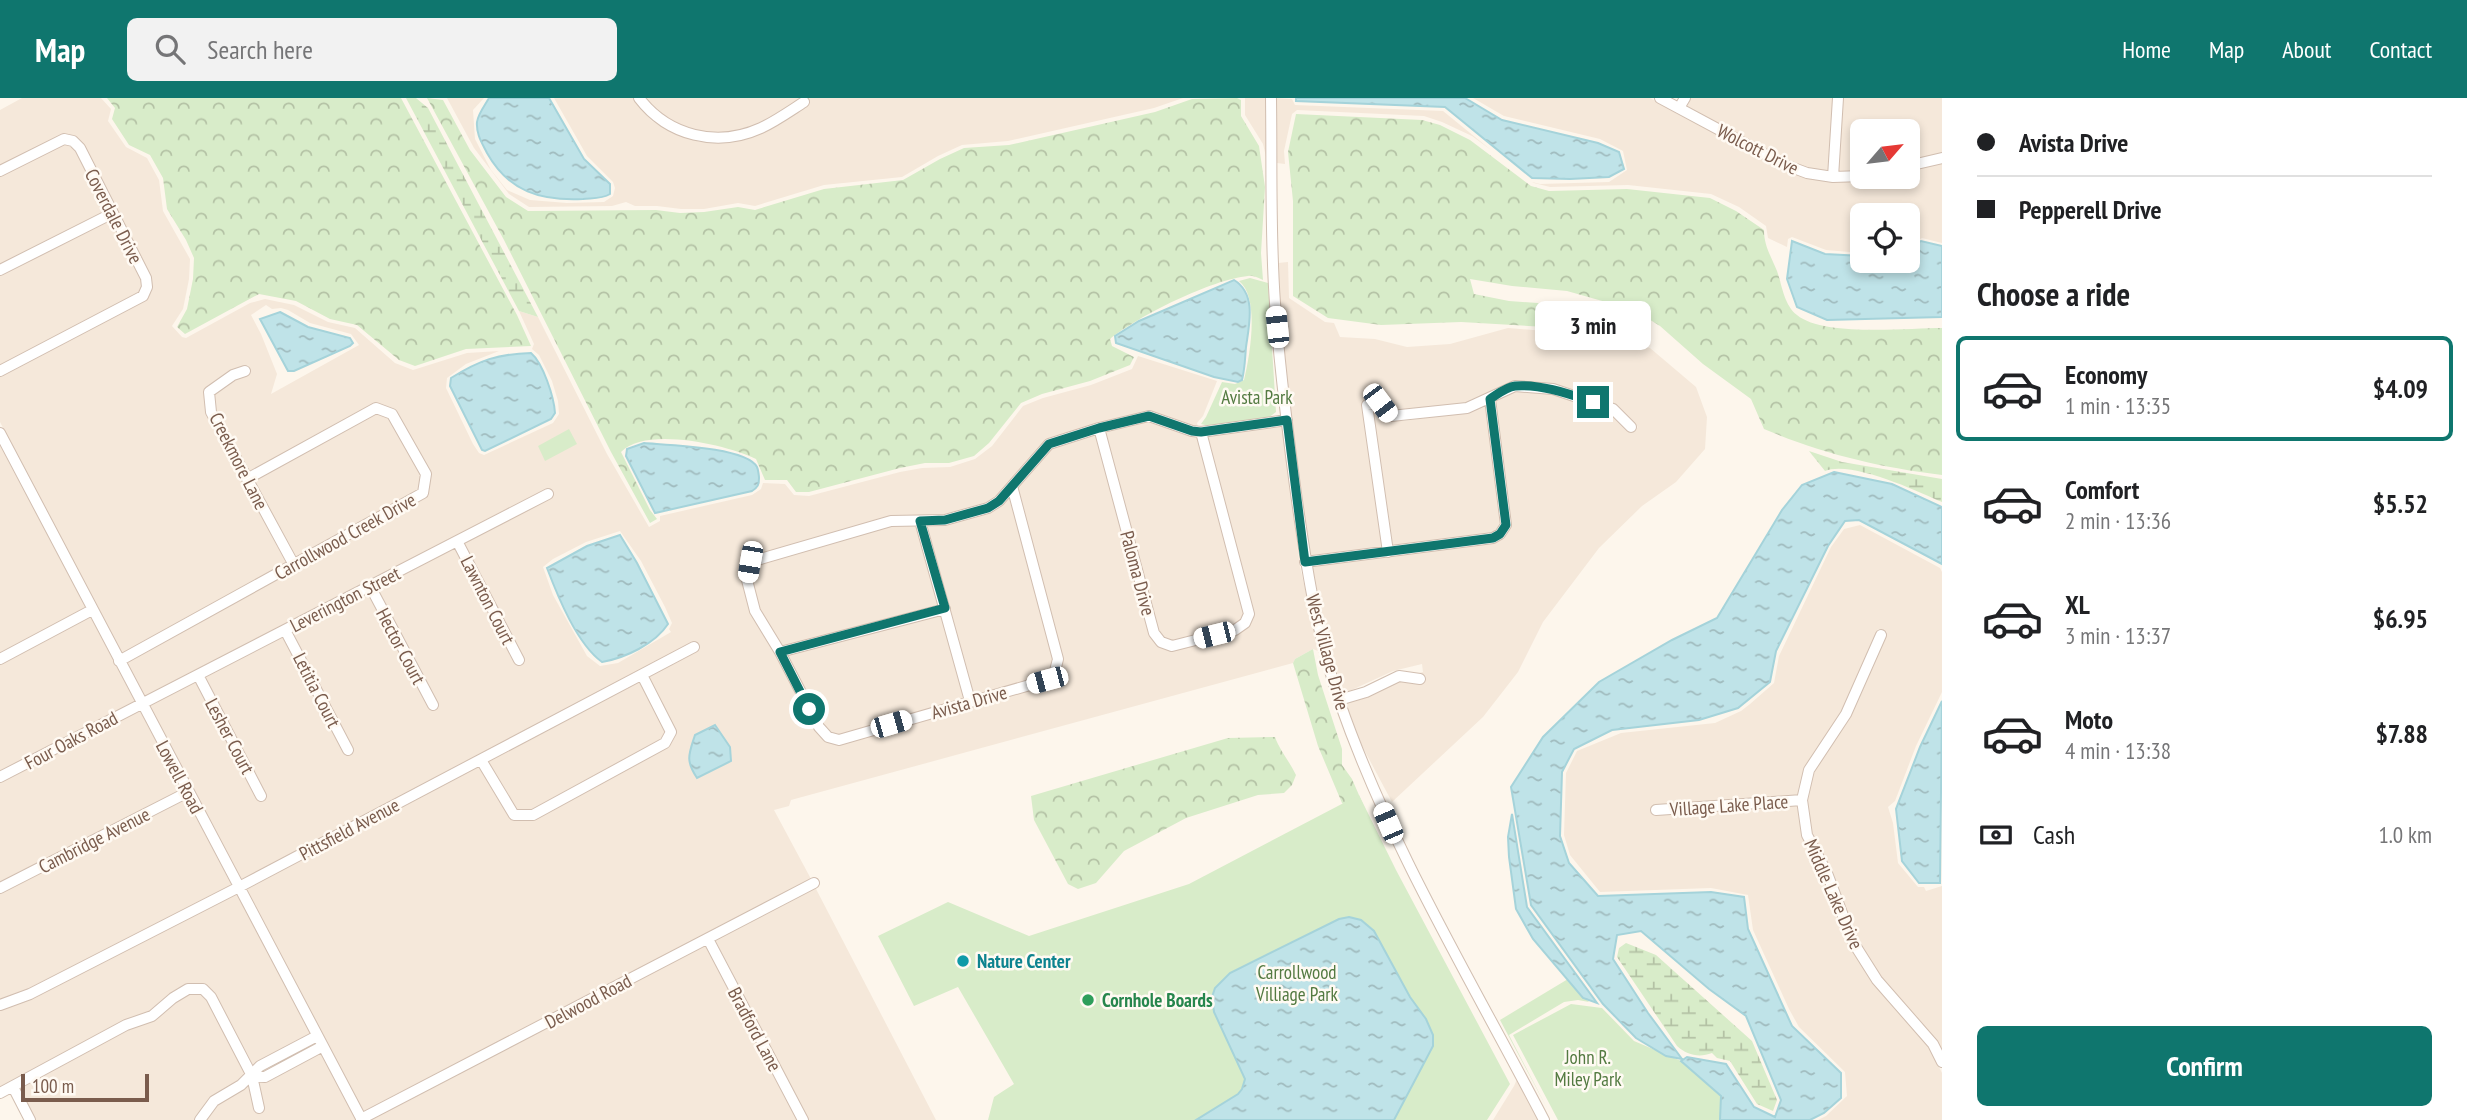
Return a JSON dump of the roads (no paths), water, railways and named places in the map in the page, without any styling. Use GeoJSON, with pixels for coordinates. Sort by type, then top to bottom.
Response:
{"type":"FeatureCollection","features":[{"type":"Feature","properties":{"kind":"street"},"geometry":{"type":"LineString","coordinates":[[639,98],[656,118],[676,130],[702,137],[731,137],[760,128],[804,102]]}},
{"type":"Feature","properties":{"kind":"street","name":"West Village Drive"},"geometry":{"type":"LineString","coordinates":[[1271,98],[1275,303],[1305,562],[1323,646],[1339,700],[1388,823],[1544,1120]]}},
{"type":"Feature","properties":{"kind":"street","name":"Wolcott Drive"},"geometry":{"type":"LineString","coordinates":[[1660,98],[1682,103],[1783,164],[1807,173],[1850,176]]}},
{"type":"Feature","properties":{"kind":"street"},"geometry":{"type":"LineString","coordinates":[[1833,177],[1838,98]]}},
{"type":"Feature","properties":{"kind":"street","name":"Coverdale Drive"},"geometry":{"type":"LineString","coordinates":[[0,171],[64,139],[73,141],[80,148],[146,278],[147,287],[143,296],[0,371]]}},
{"type":"Feature","properties":{"kind":"street"},"geometry":{"type":"LineString","coordinates":[[1920,163],[1942,158]]}},
{"type":"Feature","properties":{"kind":"street"},"geometry":{"type":"LineString","coordinates":[[0,271],[113,213]]}},
{"type":"Feature","properties":{"kind":"street","name":"Creekmore Lane"},"geometry":{"type":"LineString","coordinates":[[245,371],[209,392],[211,412],[294,565]]}},
{"type":"Feature","properties":{"kind":"street"},"geometry":{"type":"LineString","coordinates":[[1388,552],[1367,405],[1380,403],[1391,416],[1404,417],[1467,408],[1515,386],[1553,390],[1613,409],[1631,427]]}},
{"type":"Feature","properties":{"kind":"street"},"geometry":{"type":"LineString","coordinates":[[1305,562],[1493,538],[1500,534],[1506,525],[1490,399]]}},
{"type":"Feature","properties":{"kind":"street","name":"Carrollwood Creek Drive"},"geometry":{"type":"LineString","coordinates":[[119,661],[423,493],[426,474],[392,414],[376,408],[247,480]]}},
{"type":"Feature","properties":{"kind":"street","name":"Avista Drive"},"geometry":{"type":"LineString","coordinates":[[1012,486],[1058,659],[1054,675],[1047,680],[839,740],[828,737],[819,727],[755,611],[747,580],[750,562],[891,521],[945,520],[988,508],[999,501],[1012,486],[1049,444],[1099,428],[1149,416],[1201,432],[1287,420]]}},
{"type":"Feature","properties":{"kind":"street","name":"Paloma Drive"},"geometry":{"type":"LineString","coordinates":[[1099,428],[1154,633],[1161,642],[1172,646],[1235,630],[1245,623],[1249,614],[1201,432]]}},
{"type":"Feature","properties":{"kind":"street","name":"Lowell Road"},"geometry":{"type":"LineString","coordinates":[[0,433],[362,1119]]}},
{"type":"Feature","properties":{"kind":"street","name":"Leverington Street"},"geometry":{"type":"LineString","coordinates":[[141,703],[548,494]]}},
{"type":"Feature","properties":{"kind":"street"},"geometry":{"type":"LineString","coordinates":[[920,521],[970,701]]}},
{"type":"Feature","properties":{"kind":"street","name":"Lawnton Court"},"geometry":{"type":"LineString","coordinates":[[457,541],[519,660]]}},
{"type":"Feature","properties":{"kind":"street","name":"Hector Court"},"geometry":{"type":"LineString","coordinates":[[370,586],[433,705]]}},
{"type":"Feature","properties":{"kind":"street"},"geometry":{"type":"LineString","coordinates":[[780,652],[945,608]]}},
{"type":"Feature","properties":{"kind":"street"},"geometry":{"type":"LineString","coordinates":[[0,659],[92,610]]}},
{"type":"Feature","properties":{"kind":"street","name":"Letitia Court"},"geometry":{"type":"LineString","coordinates":[[285,630],[348,750]]}},
{"type":"Feature","properties":{"kind":"street","name":"Middle Lake Drive"},"geometry":{"type":"LineString","coordinates":[[1881,635],[1846,714],[1810,770],[1802,800],[1807,835],[1827,873],[1853,942],[1877,980],[1933,1044],[1942,1062]]}},
{"type":"Feature","properties":{"kind":"street","name":"Pittsfield Avenue"},"geometry":{"type":"LineString","coordinates":[[0,1005],[30,993],[239,887],[694,648]]}},
{"type":"Feature","properties":{"kind":"street","name":"Lesher Court"},"geometry":{"type":"LineString","coordinates":[[198,675],[261,796]]}},
{"type":"Feature","properties":{"kind":"street"},"geometry":{"type":"LineString","coordinates":[[481,760],[514,816],[533,815],[554,805],[665,743],[671,732],[642,675]]}},
{"type":"Feature","properties":{"kind":"street"},"geometry":{"type":"LineString","coordinates":[[1339,700],[1366,692],[1399,676],[1419,679]]}},
{"type":"Feature","properties":{"kind":"street","name":"Four Oaks Road"},"geometry":{"type":"LineString","coordinates":[[0,777],[141,703]]}},
{"type":"Feature","properties":{"kind":"street","name":"Cambridge Avenue"},"geometry":{"type":"LineString","coordinates":[[0,888],[188,792]]}},
{"type":"Feature","properties":{"kind":"street","name":"Village Lake Place"},"geometry":{"type":"LineString","coordinates":[[1656,810],[1802,800]]}},
{"type":"Feature","properties":{"kind":"street","name":"Delwood Road"},"geometry":{"type":"LineString","coordinates":[[362,1119],[814,883]]}},
{"type":"Feature","properties":{"kind":"street","name":"Bradford Lane"},"geometry":{"type":"LineString","coordinates":[[708,939],[803,1120]]}},
{"type":"Feature","properties":{"kind":"street"},"geometry":{"type":"LineString","coordinates":[[0,1093],[126,1025],[152,1016],[188,989],[203,989],[211,997],[252,1076],[259,1108]]}},
{"type":"Feature","properties":{"kind":"street"},"geometry":{"type":"LineString","coordinates":[[201,1120],[214,1101],[252,1076],[260,1066],[317,1036]]}},
{"type":"Feature","properties":{"kind":"street"},"geometry":{"type":"LineString","coordinates":[[252,1076],[265,1077],[323,1046]]}},
{"type":"Feature","properties":{"kind":"street"},"geometry":{"type":"LineString","coordinates":[[13,1087],[30,1120]]}},
{"type":"Feature","properties":{"kind":"water"},"geometry":{"type":"Polygon","coordinates":[[[489,98],[549,98],[584,159],[610,184],[610,194],[604,197],[568,199],[540,196],[505,177],[487,153],[477,130],[479,116],[489,98]]]}},
{"type":"Feature","properties":{"kind":"water"},"geometry":{"type":"Polygon","coordinates":[[[1296,98],[1465,98],[1502,120],[1598,143],[1619,152],[1624,169],[1609,177],[1532,178],[1445,107],[1296,101],[1296,98]]]}},
{"type":"Feature","properties":{"kind":"water"},"geometry":{"type":"Polygon","coordinates":[[[1792,241],[1825,254],[1850,255],[1850,273],[1920,273],[1920,242],[1942,246],[1942,317],[1827,320],[1797,307],[1787,279],[1792,241]]]}},
{"type":"Feature","properties":{"kind":"water"},"geometry":{"type":"Polygon","coordinates":[[[1234,280],[1246,293],[1250,310],[1242,380],[1238,382],[1214,377],[1116,343],[1115,336],[1139,321],[1234,280]]]}},
{"type":"Feature","properties":{"kind":"water"},"geometry":{"type":"Polygon","coordinates":[[[280,312],[308,327],[350,338],[353,343],[294,371],[288,371],[260,319],[280,312]]]}},
{"type":"Feature","properties":{"kind":"water"},"geometry":{"type":"Polygon","coordinates":[[[531,353],[540,364],[547,381],[555,413],[551,419],[485,451],[482,450],[450,386],[451,378],[489,359],[531,353]]]}},
{"type":"Feature","properties":{"kind":"water"},"geometry":{"type":"Polygon","coordinates":[[[644,443],[705,448],[738,455],[750,460],[757,467],[757,487],[752,491],[655,513],[626,456],[627,449],[644,443]]]}},
{"type":"Feature","properties":{"kind":"water"},"geometry":{"type":"Polygon","coordinates":[[[1834,472],[1892,484],[1942,507],[1942,564],[1859,520],[1845,521],[1828,546],[1776,651],[1770,682],[1738,708],[1699,720],[1612,730],[1574,749],[1562,772],[1560,836],[1569,863],[1598,896],[1711,892],[1744,897],[1748,929],[1792,1026],[1841,1073],[1841,1098],[1824,1113],[1810,1120],[1720,1120],[1721,1096],[1681,1061],[1687,1057],[1726,1064],[1754,1107],[1775,1117],[1781,1100],[1746,1016],[1709,989],[1641,931],[1617,935],[1613,959],[1682,1059],[1666,1056],[1636,1038],[1603,1004],[1531,905],[1511,787],[1543,737],[1599,682],[1672,640],[1717,618],[1782,510],[1802,485],[1834,472]]]}},
{"type":"Feature","properties":{"kind":"water"},"geometry":{"type":"Polygon","coordinates":[[[620,535],[668,624],[655,638],[639,649],[602,662],[584,644],[563,606],[547,568],[587,546],[620,535]]]}},
{"type":"Feature","properties":{"kind":"water"},"geometry":{"type":"Polygon","coordinates":[[[1942,701],[1940,883],[1919,883],[1902,861],[1896,809],[1920,747],[1942,701]]]}},
{"type":"Feature","properties":{"kind":"water"},"geometry":{"type":"Polygon","coordinates":[[[715,725],[730,747],[731,761],[697,778],[689,757],[695,735],[715,725]]]}},
{"type":"Feature","properties":{"kind":"water"},"geometry":{"type":"Polygon","coordinates":[[[1512,814],[1527,907],[1597,1003],[1583,998],[1533,939],[1516,909],[1508,837],[1512,814]]]}},
{"type":"Feature","properties":{"kind":"water"},"geometry":{"type":"Polygon","coordinates":[[[1349,917],[1361,920],[1374,931],[1433,1035],[1433,1046],[1394,1120],[1196,1120],[1238,1094],[1245,1079],[1214,1012],[1212,997],[1215,988],[1230,973],[1339,919],[1349,917]]]}},
{"type":"Feature","properties":{"kind":"place","name":"Nature Center"},"geometry":{"type":"Point","coordinates":[963,961]}},
{"type":"Feature","properties":{"kind":"place","name":"Cornhole Boards"},"geometry":{"type":"Point","coordinates":[1088,1000]}},
{"type":"Feature","properties":{"kind":"park label","name":"Avista Park"},"geometry":{"type":"Point","coordinates":[1257,397]}},
{"type":"Feature","properties":{"kind":"park label","name":"Carrollwood Villiage Park"},"geometry":{"type":"Point","coordinates":[1297,983]}},
{"type":"Feature","properties":{"kind":"park label","name":"John R. Miley Park"},"geometry":{"type":"Point","coordinates":[1588,1068]}}]}
